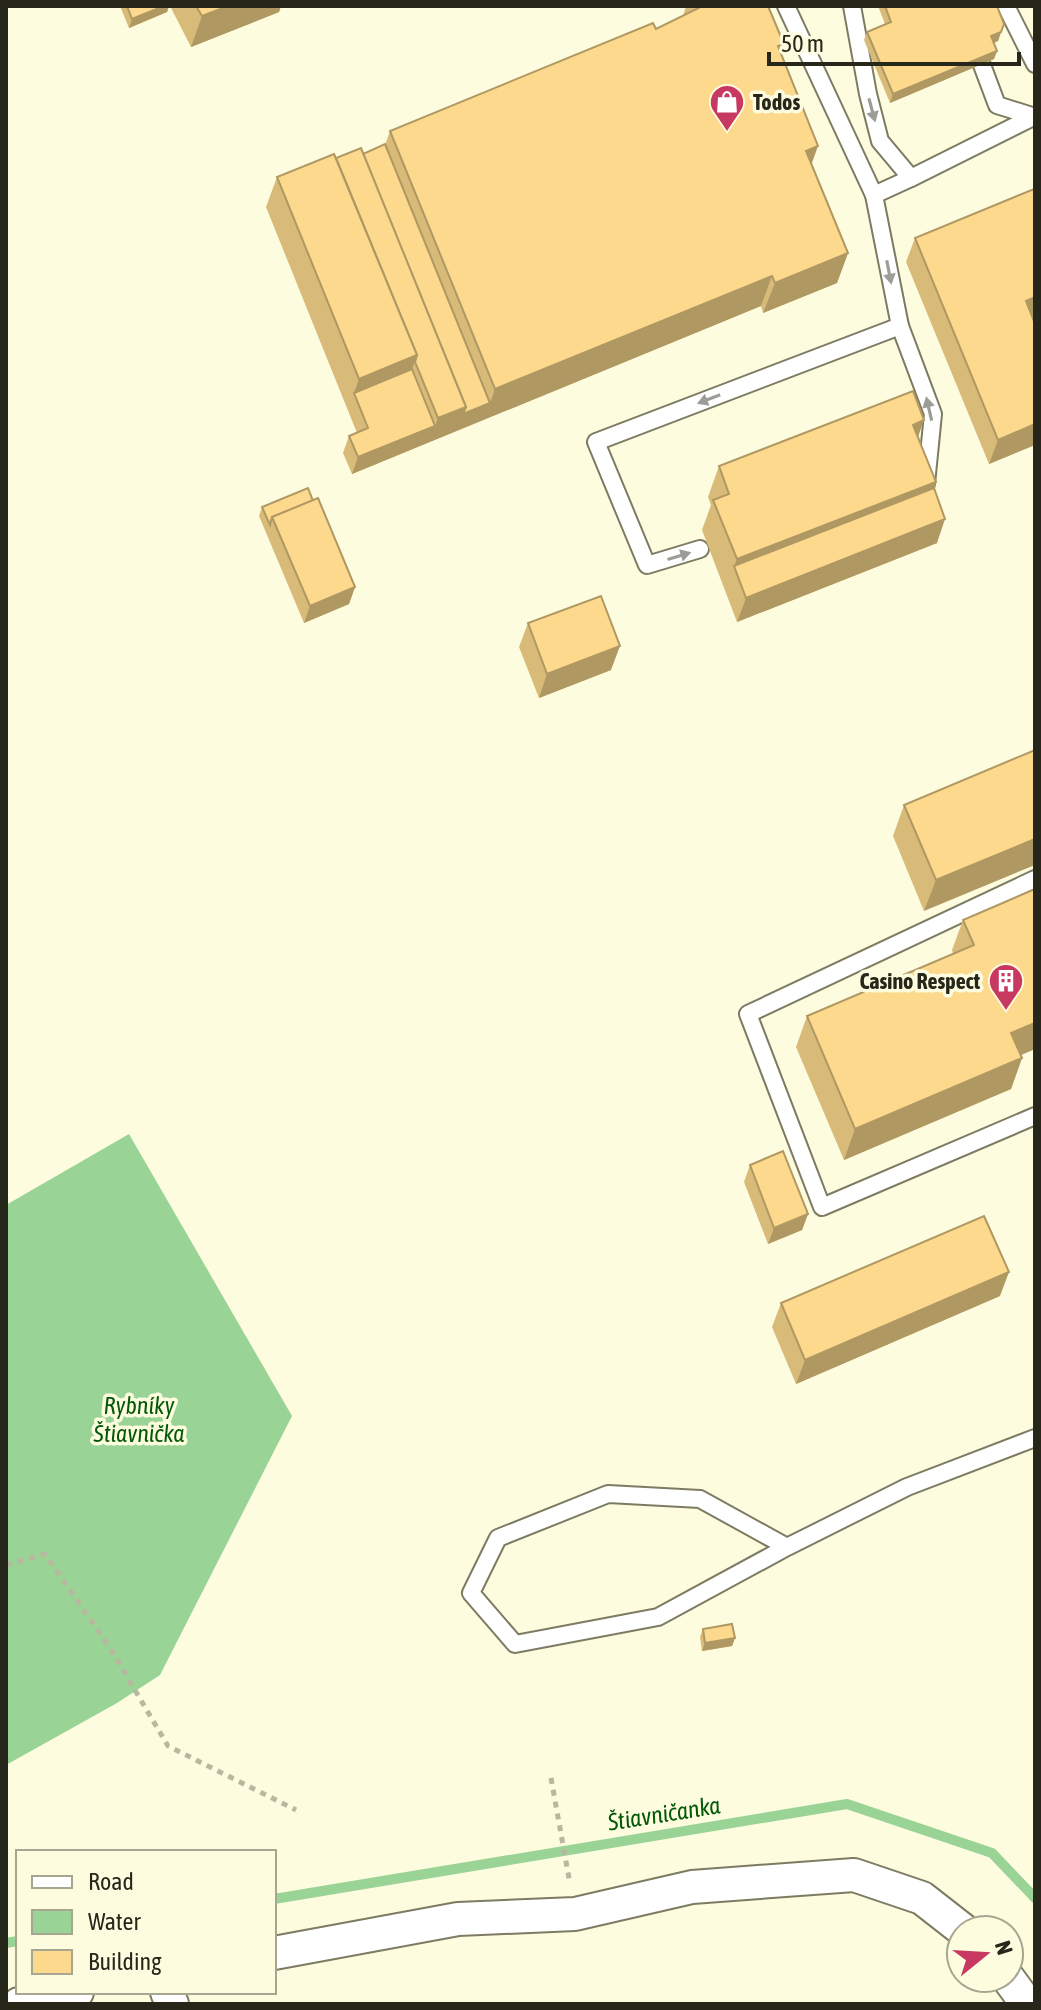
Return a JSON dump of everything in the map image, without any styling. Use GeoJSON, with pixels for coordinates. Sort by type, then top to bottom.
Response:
{"type":"FeatureCollection","features":[{"type":"Feature","properties":{"kind":"street"},"geometry":{"type":"LineString","coordinates":[[276,1953],[458,1919],[575,1914],[692,1887],[854,1875],[922,1898],[945,1916]]}},
{"type":"Feature","properties":{"kind":"street"},"geometry":{"type":"LineString","coordinates":[[19,2004],[67,1994]]}},
{"type":"Feature","properties":{"kind":"lane"},"geometry":{"type":"LineString","coordinates":[[786,6],[874,195],[900,326],[933,414],[926,486]]}},
{"type":"Feature","properties":{"kind":"lane"},"geometry":{"type":"LineString","coordinates":[[852,6],[880,141],[911,178]]}},
{"type":"Feature","properties":{"kind":"lane"},"geometry":{"type":"LineString","coordinates":[[1006,6],[1035,64]]}},
{"type":"Feature","properties":{"kind":"lane"},"geometry":{"type":"LineString","coordinates":[[982,65],[997,105],[1034,117]]}},
{"type":"Feature","properties":{"kind":"lane"},"geometry":{"type":"LineString","coordinates":[[874,195],[1034,117]]}},
{"type":"Feature","properties":{"kind":"lane"},"geometry":{"type":"LineString","coordinates":[[700,549],[647,565],[596,442],[900,326]]}},
{"type":"Feature","properties":{"kind":"lane"},"geometry":{"type":"LineString","coordinates":[[1035,879],[748,1014],[822,1207],[1035,1116]]}},
{"type":"Feature","properties":{"kind":"lane"},"geometry":{"type":"LineString","coordinates":[[787,1547],[700,1499],[608,1494],[498,1538],[471,1593],[515,1644],[658,1617],[907,1487],[1035,1438]]}},
{"type":"Feature","properties":{"kind":"path"},"geometry":{"type":"LineString","coordinates":[[6,1565],[45,1554],[110,1648],[168,1746],[296,1810]]}},
{"type":"Feature","properties":{"kind":"path"},"geometry":{"type":"LineString","coordinates":[[551,1778],[567,1866]]}},
{"type":"Feature","properties":{"kind":"water","name":"Rybníky Štiavnička"},"geometry":{"type":"Polygon","coordinates":[[[129,1134],[292,1416],[160,1675],[117,1703],[6,1765],[6,1205],[129,1134]]]}},
{"type":"Feature","properties":{"kind":"building"},"geometry":{"type":"Polygon","coordinates":[[[127,6],[164,6],[132,19],[127,6]]]}},
{"type":"Feature","properties":{"kind":"building"},"geometry":{"type":"Polygon","coordinates":[[[196,6],[228,6],[202,16],[196,6]]]}},
{"type":"Feature","properties":{"kind":"building"},"geometry":{"type":"Polygon","coordinates":[[[699,6],[768,6],[784,44],[778,46],[818,146],[806,151],[848,253],[775,283],[772,276],[495,389],[390,131],[653,23],[656,29],[699,6]]]}},
{"type":"Feature","properties":{"kind":"building"},"geometry":{"type":"Polygon","coordinates":[[[885,6],[997,6],[1004,24],[1001,32],[991,36],[997,51],[893,94],[867,32],[891,22],[885,6]]]}},
{"type":"Feature","properties":{"kind":"building"},"geometry":{"type":"Polygon","coordinates":[[[385,144],[490,403],[463,414],[466,407],[363,154],[385,144]]]}},
{"type":"Feature","properties":{"kind":"building"},"geometry":{"type":"Polygon","coordinates":[[[361,148],[466,407],[438,418],[415,362],[417,355],[336,158],[361,148]]]}},
{"type":"Feature","properties":{"kind":"building"},"geometry":{"type":"Polygon","coordinates":[[[334,154],[417,355],[359,379],[277,177],[334,154]]]}},
{"type":"Feature","properties":{"kind":"building"},"geometry":{"type":"Polygon","coordinates":[[[1034,189],[1035,297],[1026,301],[1035,324],[1035,424],[998,440],[915,238],[1034,189]]]}},
{"type":"Feature","properties":{"kind":"building"},"geometry":{"type":"Polygon","coordinates":[[[412,369],[435,426],[358,457],[349,436],[368,428],[354,393],[412,369]]]}},
{"type":"Feature","properties":{"kind":"building"},"geometry":{"type":"Polygon","coordinates":[[[913,391],[924,420],[913,425],[936,482],[737,559],[713,500],[729,494],[719,466],[913,391]]]}},
{"type":"Feature","properties":{"kind":"building"},"geometry":{"type":"Polygon","coordinates":[[[308,488],[313,501],[272,517],[270,525],[262,507],[308,488]]]}},
{"type":"Feature","properties":{"kind":"building"},"geometry":{"type":"Polygon","coordinates":[[[934,488],[945,519],[746,598],[734,566],[934,488]]]}},
{"type":"Feature","properties":{"kind":"building"},"geometry":{"type":"Polygon","coordinates":[[[318,498],[355,587],[310,606],[272,517],[318,498]]]}},
{"type":"Feature","properties":{"kind":"building"},"geometry":{"type":"Polygon","coordinates":[[[601,596],[620,646],[547,674],[528,623],[601,596]]]}},
{"type":"Feature","properties":{"kind":"building"},"geometry":{"type":"Polygon","coordinates":[[[1035,750],[1035,839],[936,880],[904,805],[1035,750]]]}},
{"type":"Feature","properties":{"kind":"building"},"geometry":{"type":"Polygon","coordinates":[[[1035,889],[1035,1023],[1011,1033],[1022,1058],[855,1129],[807,1016],[974,945],[963,920],[1035,889]]]}},
{"type":"Feature","properties":{"kind":"building"},"geometry":{"type":"Polygon","coordinates":[[[783,1151],[808,1214],[774,1228],[750,1165],[783,1151]]]}},
{"type":"Feature","properties":{"kind":"building"},"geometry":{"type":"Polygon","coordinates":[[[984,1216],[1009,1272],[805,1360],[781,1303],[984,1216]]]}},
{"type":"Feature","properties":{"kind":"building"},"geometry":{"type":"Polygon","coordinates":[[[732,1624],[735,1638],[705,1643],[703,1629],[732,1624]]]}},
{"type":"Feature","properties":{"kind":"waterway","name":"Štiavničanka"},"geometry":{"type":"LineString","coordinates":[[276,1899],[847,1804],[992,1853],[1035,1898]]}},
{"type":"Feature","properties":{"kind":"waterway","name":"Štiavničanka"},"geometry":{"type":"LineString","coordinates":[[6,1943],[16,1941]]}},
{"type":"Feature","properties":{"kind":"place","name":"Todos"},"geometry":{"type":"Point","coordinates":[727,133]}},
{"type":"Feature","properties":{"kind":"place","name":"Casino Respect"},"geometry":{"type":"Point","coordinates":[1006,1012]}}]}
